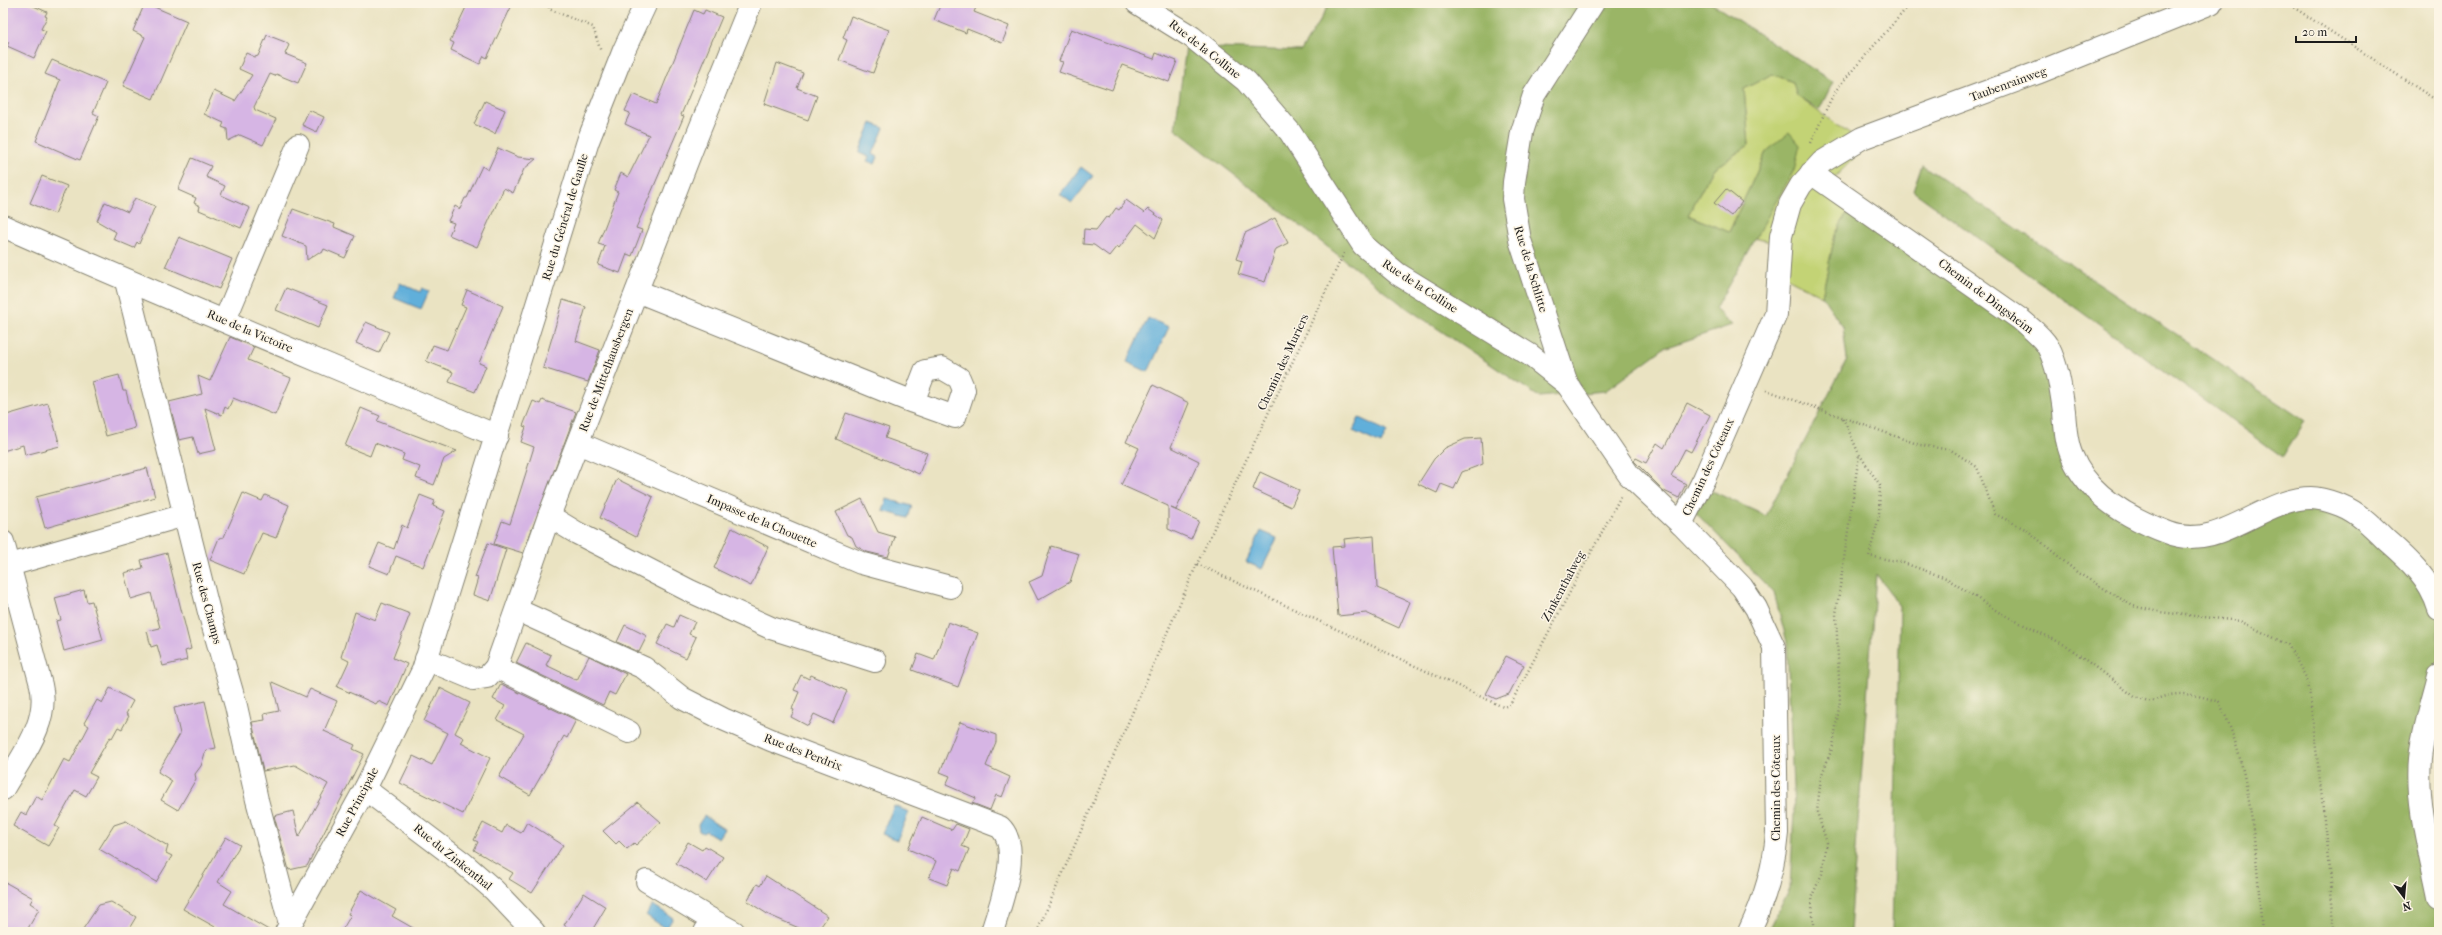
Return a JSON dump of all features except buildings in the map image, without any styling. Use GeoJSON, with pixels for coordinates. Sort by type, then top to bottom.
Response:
{"type":"FeatureCollection","features":[{"type":"Feature","properties":{"kind":"street","name":"Rue du Général de Gaulle"},"geometry":{"type":"LineString","coordinates":[[424,665],[497,436],[588,141],[610,84],[646,3]]}},
{"type":"Feature","properties":{"kind":"street","name":"Rue de Mittelhausbergen"},"geometry":{"type":"LineString","coordinates":[[496,667],[549,516],[752,3]]}},
{"type":"Feature","properties":{"kind":"street","name":"Rue de la Colline"},"geometry":{"type":"LineString","coordinates":[[1137,3],[1192,37],[1246,81],[1290,132],[1363,245],[1398,274],[1530,355],[1567,384],[1629,475],[1681,524]]}},
{"type":"Feature","properties":{"kind":"street","name":"Rue de la Schlitte"},"geometry":{"type":"LineString","coordinates":[[1567,384],[1520,240],[1513,199],[1514,182],[1522,132],[1534,96],[1593,3]]}},
{"type":"Feature","properties":{"kind":"street","name":"Taubenrainweg"},"geometry":{"type":"LineString","coordinates":[[1811,173],[1836,151],[1862,138],[2037,73],[2211,3]]}},
{"type":"Feature","properties":{"kind":"street"},"geometry":{"type":"LineString","coordinates":[[225,320],[298,145]]}},
{"type":"Feature","properties":{"kind":"street","name":"Chemin des Côteaux"},"geometry":{"type":"LineString","coordinates":[[1749,932],[1763,904],[1775,856],[1777,784],[1774,647],[1756,608],[1742,587],[1681,524],[1704,479],[1776,314],[1784,219],[1790,204],[1811,173]]}},
{"type":"Feature","properties":{"kind":"street","name":"Chemin de Dingsheim"},"geometry":{"type":"LineString","coordinates":[[1811,173],[2020,318],[2048,346],[2057,373],[2071,455],[2088,482],[2100,495],[2120,510],[2170,534],[2190,536],[2219,532],[2255,515],[2298,500],[2312,498],[2342,506],[2366,521],[2418,571],[2429,585],[2439,609]]}},
{"type":"Feature","properties":{"kind":"street","name":"Rue de la Victoire"},"geometry":{"type":"LineString","coordinates":[[3,226],[126,281],[225,320],[497,436]]}},
{"type":"Feature","properties":{"kind":"street","name":"Rue des Champs"},"geometry":{"type":"LineString","coordinates":[[126,281],[288,928]]}},
{"type":"Feature","properties":{"kind":"street"},"geometry":{"type":"LineString","coordinates":[[637,291],[914,402]]}},
{"type":"Feature","properties":{"kind":"street","name":"Impasse de la Chouette"},"geometry":{"type":"LineString","coordinates":[[578,443],[861,563],[950,587]]}},
{"type":"Feature","properties":{"kind":"street"},"geometry":{"type":"LineString","coordinates":[[6,566],[185,515]]}},
{"type":"Feature","properties":{"kind":"street"},"geometry":{"type":"LineString","coordinates":[[549,516],[576,533],[690,591],[771,628],[875,662]]}},
{"type":"Feature","properties":{"kind":"street"},"geometry":{"type":"LineString","coordinates":[[3,542],[6,566],[41,685],[44,707],[33,737],[3,790]]}},
{"type":"Feature","properties":{"kind":"street","name":"Rue des Perdrix"},"geometry":{"type":"LineString","coordinates":[[517,610],[644,668],[682,698],[723,719],[771,740],[1000,827],[1006,833],[1010,844],[1010,862],[992,932]]}},
{"type":"Feature","properties":{"kind":"street"},"geometry":{"type":"LineString","coordinates":[[424,665],[474,679],[487,678],[496,667],[629,732]]}},
{"type":"Feature","properties":{"kind":"street","name":"Rue Principale"},"geometry":{"type":"LineString","coordinates":[[288,928],[365,789],[424,665]]}},
{"type":"Feature","properties":{"kind":"street"},"geometry":{"type":"LineString","coordinates":[[2439,676],[2426,721],[2420,758],[2419,785],[2422,811],[2439,897]]}},
{"type":"Feature","properties":{"kind":"street","name":"Rue du Zinkenthal"},"geometry":{"type":"LineString","coordinates":[[365,789],[463,863],[494,890],[534,932]]}},
{"type":"Feature","properties":{"kind":"street"},"geometry":{"type":"LineString","coordinates":[[647,881],[708,926],[734,932]]}},
{"type":"Feature","properties":{"kind":"path"},"geometry":{"type":"LineString","coordinates":[[550,3],[549,9],[593,28],[610,84]]}},
{"type":"Feature","properties":{"kind":"path"},"geometry":{"type":"LineString","coordinates":[[1811,173],[1809,149],[1830,101],[1850,71],[1911,3]]}},
{"type":"Feature","properties":{"kind":"path"},"geometry":{"type":"LineString","coordinates":[[2287,3],[2439,102]]}},
{"type":"Feature","properties":{"kind":"path","name":"Chemin des Muriers"},"geometry":{"type":"LineString","coordinates":[[1037,932],[1197,564],[1354,231]]}},
{"type":"Feature","properties":{"kind":"path"},"geometry":{"type":"LineString","coordinates":[[1747,383],[1920,445],[1951,450],[1977,468],[1995,514],[2027,530],[2078,573],[2133,606],[2159,612],[2240,621],[2288,644],[2308,681],[2322,799],[2335,932]]}},
{"type":"Feature","properties":{"kind":"path"},"geometry":{"type":"LineString","coordinates":[[1842,418],[1859,454],[1880,485],[1879,516],[1869,556],[1901,562],[1946,578],[2000,612],[2068,646],[2135,697],[2152,702],[2162,695],[2196,694],[2218,702],[2231,734],[2251,809],[2262,932]]}},
{"type":"Feature","properties":{"kind":"path"},"geometry":{"type":"LineString","coordinates":[[1815,932],[1811,898],[1822,874],[1827,843],[1816,812],[1821,777],[1833,746],[1840,701],[1836,614],[1859,454]]}},
{"type":"Feature","properties":{"kind":"path","name":"Zinkenthalweg"},"geometry":{"type":"LineString","coordinates":[[1197,564],[1503,707],[1510,705],[1625,488],[1629,475]]}},
{"type":"Feature","properties":{"kind":"green space"},"geometry":{"type":"Polygon","coordinates":[[[1330,3],[1711,3],[1833,82],[1819,110],[1797,96],[1793,82],[1772,74],[1744,89],[1749,145],[1713,169],[1688,215],[1729,232],[1766,152],[1789,132],[1800,145],[1794,170],[1715,309],[1732,325],[1664,348],[1605,391],[1539,397],[1404,306],[1175,129],[1186,47],[1301,51],[1330,3]]]}},
{"type":"Feature","properties":{"kind":"green space"},"geometry":{"type":"Polygon","coordinates":[[[1772,74],[1793,82],[1797,96],[1866,146],[1834,178],[1852,204],[1835,235],[1822,296],[1787,278],[1791,247],[1754,238],[1794,170],[1766,152],[1729,232],[1688,215],[1713,169],[1749,145],[1744,89],[1772,74]]]}},
{"type":"Feature","properties":{"kind":"green space"},"geometry":{"type":"Polygon","coordinates":[[[1922,165],[2305,421],[2283,457],[1913,191],[1922,165]]]}},
{"type":"Feature","properties":{"kind":"green space"},"geometry":{"type":"Polygon","coordinates":[[[1852,204],[2055,350],[2067,474],[2149,530],[2241,525],[2316,505],[2343,513],[2425,582],[2439,612],[2439,679],[2423,731],[2439,904],[2439,932],[1892,932],[1900,606],[1876,574],[1850,932],[1768,932],[1790,888],[1794,812],[1787,642],[1774,593],[1694,511],[1712,491],[1766,516],[1847,359],[1843,327],[1822,296],[1835,235],[1852,204]]]}},
{"type":"Feature","properties":{"kind":"water"},"geometry":{"type":"Polygon","coordinates":[[[871,123],[884,128],[873,154],[878,157],[875,164],[867,161],[869,157],[859,153],[871,123]]]}},
{"type":"Feature","properties":{"kind":"water"},"geometry":{"type":"Polygon","coordinates":[[[1081,167],[1093,176],[1072,203],[1060,194],[1081,167]]]}},
{"type":"Feature","properties":{"kind":"water"},"geometry":{"type":"Polygon","coordinates":[[[400,283],[420,292],[422,288],[429,291],[421,309],[394,298],[400,283]]]}},
{"type":"Feature","properties":{"kind":"water"},"geometry":{"type":"Polygon","coordinates":[[[1148,318],[1169,327],[1148,372],[1127,362],[1148,318]]]}},
{"type":"Feature","properties":{"kind":"water"},"geometry":{"type":"Polygon","coordinates":[[[1359,418],[1387,431],[1381,444],[1353,431],[1359,418]]]}},
{"type":"Feature","properties":{"kind":"water"},"geometry":{"type":"Polygon","coordinates":[[[887,499],[912,506],[908,518],[883,511],[887,499]]]}},
{"type":"Feature","properties":{"kind":"water"},"geometry":{"type":"Polygon","coordinates":[[[1261,531],[1277,538],[1262,569],[1246,562],[1261,531]]]}},
{"type":"Feature","properties":{"kind":"water"},"geometry":{"type":"Polygon","coordinates":[[[894,806],[909,812],[897,840],[882,834],[894,806]]]}},
{"type":"Feature","properties":{"kind":"water"},"geometry":{"type":"Polygon","coordinates":[[[704,816],[724,829],[718,838],[706,831],[703,833],[699,831],[698,825],[704,816]]]}},
{"type":"Feature","properties":{"kind":"water"},"geometry":{"type":"Polygon","coordinates":[[[653,905],[673,918],[666,929],[646,915],[653,905]]]}}]}
